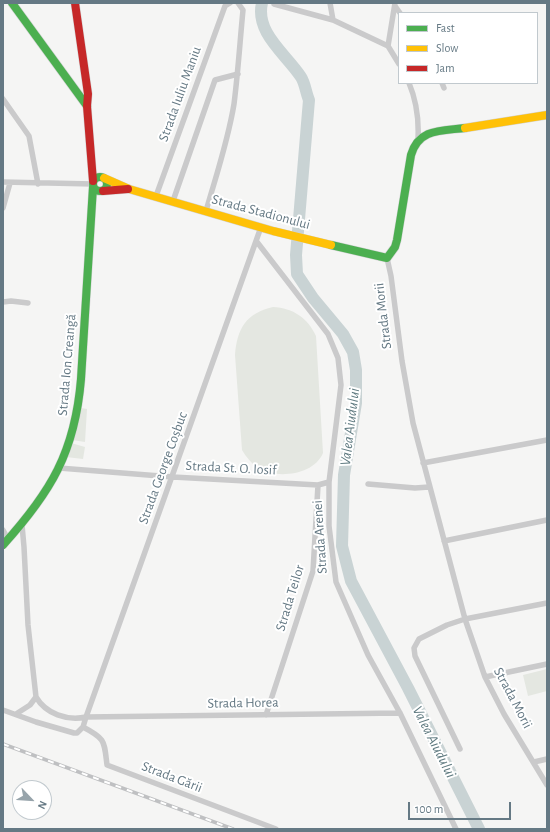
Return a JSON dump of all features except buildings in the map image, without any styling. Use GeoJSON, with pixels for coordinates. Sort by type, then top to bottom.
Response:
{"type":"FeatureCollection","features":[{"type":"Feature","properties":{"kind":"main road"},"geometry":{"type":"LineString","coordinates":[[12,3],[87,106]]}},
{"type":"Feature","properties":{"kind":"main road","name":"Strada Ion Creangă"},"geometry":{"type":"LineString","coordinates":[[5,542],[41,500],[59,468],[72,436],[78,406],[93,184],[87,106],[87,83],[75,3]]}},
{"type":"Feature","properties":{"kind":"main road"},"geometry":{"type":"LineString","coordinates":[[387,258],[395,247],[411,155],[418,140],[429,133],[547,115]]}},
{"type":"Feature","properties":{"kind":"main road","name":"Strada Ion Creangă"},"geometry":{"type":"LineString","coordinates":[[92,159],[103,178]]}},
{"type":"Feature","properties":{"kind":"main road"},"geometry":{"type":"LineString","coordinates":[[96,178],[103,178],[108,185],[102,191],[97,191],[93,184],[96,178]]}},
{"type":"Feature","properties":{"kind":"main road","name":"Strada Stadionului"},"geometry":{"type":"LineString","coordinates":[[103,178],[129,188],[273,231],[387,258]]}},
{"type":"Feature","properties":{"kind":"main road","name":"Strada Stadionului"},"geometry":{"type":"LineString","coordinates":[[102,191],[129,188]]}},
{"type":"Feature","properties":{"kind":"main road","name":"Strada Ion Creangă"},"geometry":{"type":"LineString","coordinates":[[92,214],[102,191]]}},
{"type":"Feature","properties":{"kind":"street"},"geometry":{"type":"LineString","coordinates":[[206,211],[228,134],[238,74],[242,10],[238,3]]}},
{"type":"Feature","properties":{"kind":"street"},"geometry":{"type":"LineString","coordinates":[[330,3],[333,20]]}},
{"type":"Feature","properties":{"kind":"street","name":"Strada Iuliu Maniu"},"geometry":{"type":"LineString","coordinates":[[156,196],[224,4]]}},
{"type":"Feature","properties":{"kind":"street"},"geometry":{"type":"LineString","coordinates":[[274,4],[333,20],[388,46],[398,62]]}},
{"type":"Feature","properties":{"kind":"street"},"geometry":{"type":"LineString","coordinates":[[388,46],[395,5]]}},
{"type":"Feature","properties":{"kind":"street","name":"Strada Iuliu Maniu"},"geometry":{"type":"LineString","coordinates":[[173,201],[215,80],[238,74]]}},
{"type":"Feature","properties":{"kind":"street"},"geometry":{"type":"LineString","coordinates":[[409,84],[417,108],[418,140]]}},
{"type":"Feature","properties":{"kind":"street"},"geometry":{"type":"LineString","coordinates":[[3,99],[30,136],[38,184]]}},
{"type":"Feature","properties":{"kind":"street"},"geometry":{"type":"LineString","coordinates":[[3,182],[38,184],[93,184]]}},
{"type":"Feature","properties":{"kind":"street"},"geometry":{"type":"LineString","coordinates":[[3,208],[10,183]]}},
{"type":"Feature","properties":{"kind":"street","name":"Strada George Coșbuc"},"geometry":{"type":"LineString","coordinates":[[86,717],[257,242],[261,227]]}},
{"type":"Feature","properties":{"kind":"street","name":"Strada Arenei"},"geometry":{"type":"LineString","coordinates":[[257,242],[328,334],[338,358],[341,385],[329,482],[329,526],[336,582],[368,655],[400,713],[456,829]]}},
{"type":"Feature","properties":{"kind":"street","name":"Strada Morii"},"geometry":{"type":"LineString","coordinates":[[387,258],[391,276],[406,391],[429,487],[465,619],[485,677],[504,714],[547,785]]}},
{"type":"Feature","properties":{"kind":"street"},"geometry":{"type":"LineString","coordinates":[[3,302],[11,301],[28,303]]}},
{"type":"Feature","properties":{"kind":"street"},"geometry":{"type":"LineString","coordinates":[[423,463],[547,440]]}},
{"type":"Feature","properties":{"kind":"street","name":"Strada St. O. Iosif"},"geometry":{"type":"LineString","coordinates":[[59,468],[173,477],[318,485],[329,482]]}},
{"type":"Feature","properties":{"kind":"street"},"geometry":{"type":"LineString","coordinates":[[368,484],[415,488],[429,487]]}},
{"type":"Feature","properties":{"kind":"street","name":"Strada Teilor"},"geometry":{"type":"LineString","coordinates":[[266,715],[312,576],[318,485]]}},
{"type":"Feature","properties":{"kind":"street"},"geometry":{"type":"LineString","coordinates":[[444,541],[547,520]]}},
{"type":"Feature","properties":{"kind":"street"},"geometry":{"type":"LineString","coordinates":[[3,710],[36,722],[74,733],[77,733],[83,727],[86,717],[71,719],[65,718],[44,708],[36,696],[28,625],[22,524]]}},
{"type":"Feature","properties":{"kind":"street"},"geometry":{"type":"LineString","coordinates":[[3,530],[5,542]]}},
{"type":"Feature","properties":{"kind":"street"},"geometry":{"type":"LineString","coordinates":[[460,749],[415,656],[414,648],[419,640],[446,625],[465,619],[547,603]]}},
{"type":"Feature","properties":{"kind":"street"},"geometry":{"type":"LineString","coordinates":[[485,677],[547,664]]}},
{"type":"Feature","properties":{"kind":"street"},"geometry":{"type":"LineString","coordinates":[[16,714],[30,705],[36,696]]}},
{"type":"Feature","properties":{"kind":"street","name":"Strada Horea"},"geometry":{"type":"LineString","coordinates":[[86,717],[400,713]]}},
{"type":"Feature","properties":{"kind":"street","name":"Strada Gării"},"geometry":{"type":"LineString","coordinates":[[83,727],[102,739],[105,745],[107,765],[276,829]]}},
{"type":"Feature","properties":{"kind":"street"},"geometry":{"type":"LineString","coordinates":[[534,762],[547,759]]}},
{"type":"Feature","properties":{"kind":"shaded area"},"geometry":{"type":"Polygon","coordinates":[[[273,307],[287,309],[299,315],[309,324],[316,336],[323,453],[312,466],[295,473],[276,474],[259,469],[249,460],[242,450],[235,355],[236,346],[241,330],[250,318],[256,313],[273,307]]]}},
{"type":"Feature","properties":{"kind":"shaded area"},"geometry":{"type":"Polygon","coordinates":[[[81,408],[87,409],[85,442],[72,440],[81,408]]]}},
{"type":"Feature","properties":{"kind":"shaded area"},"geometry":{"type":"Polygon","coordinates":[[[71,443],[85,447],[83,459],[66,457],[71,443]]]}},
{"type":"Feature","properties":{"kind":"shaded area"},"geometry":{"type":"Polygon","coordinates":[[[547,669],[547,691],[528,696],[523,675],[547,669]]]}},
{"type":"Feature","properties":{"kind":"waterway","name":"Valea Aiudului"},"geometry":{"type":"LineString","coordinates":[[262,3],[261,14],[267,34],[301,77],[309,100],[296,255],[297,274],[313,298],[343,334],[353,352],[356,370],[356,403],[344,475],[342,546],[351,581],[408,688],[479,829]]}},
{"type":"Feature","properties":{"kind":"railway"},"geometry":{"type":"LineString","coordinates":[[3,744],[233,829]]}},
{"type":"Feature","properties":{"kind":"traffic: fast"},"geometry":{"type":"LineString","coordinates":[[12,3],[87,106]]}},
{"type":"Feature","properties":{"kind":"traffic: fast"},"geometry":{"type":"LineString","coordinates":[[331,245],[387,258],[395,247],[397,240],[411,155],[415,146],[426,135],[432,132],[465,128]]}},
{"type":"Feature","properties":{"kind":"traffic: fast"},"geometry":{"type":"LineString","coordinates":[[97,177],[103,177],[107,181],[107,184],[107,187],[103,191],[97,191],[93,187],[93,181],[97,177]]}},
{"type":"Feature","properties":{"kind":"traffic: fast"},"geometry":{"type":"LineString","coordinates":[[3,545],[35,507],[58,470],[73,428],[78,405],[81,379],[93,187]]}},
{"type":"Feature","properties":{"kind":"traffic: slow"},"geometry":{"type":"LineString","coordinates":[[465,128],[547,115]]}},
{"type":"Feature","properties":{"kind":"traffic: slow"},"geometry":{"type":"LineString","coordinates":[[104,178],[129,189],[273,231],[331,245]]}},
{"type":"Feature","properties":{"kind":"traffic: jam"},"geometry":{"type":"LineString","coordinates":[[75,3],[88,94],[87,106],[93,181]]}},
{"type":"Feature","properties":{"kind":"traffic: jam"},"geometry":{"type":"LineString","coordinates":[[103,191],[128,189]]}}]}
